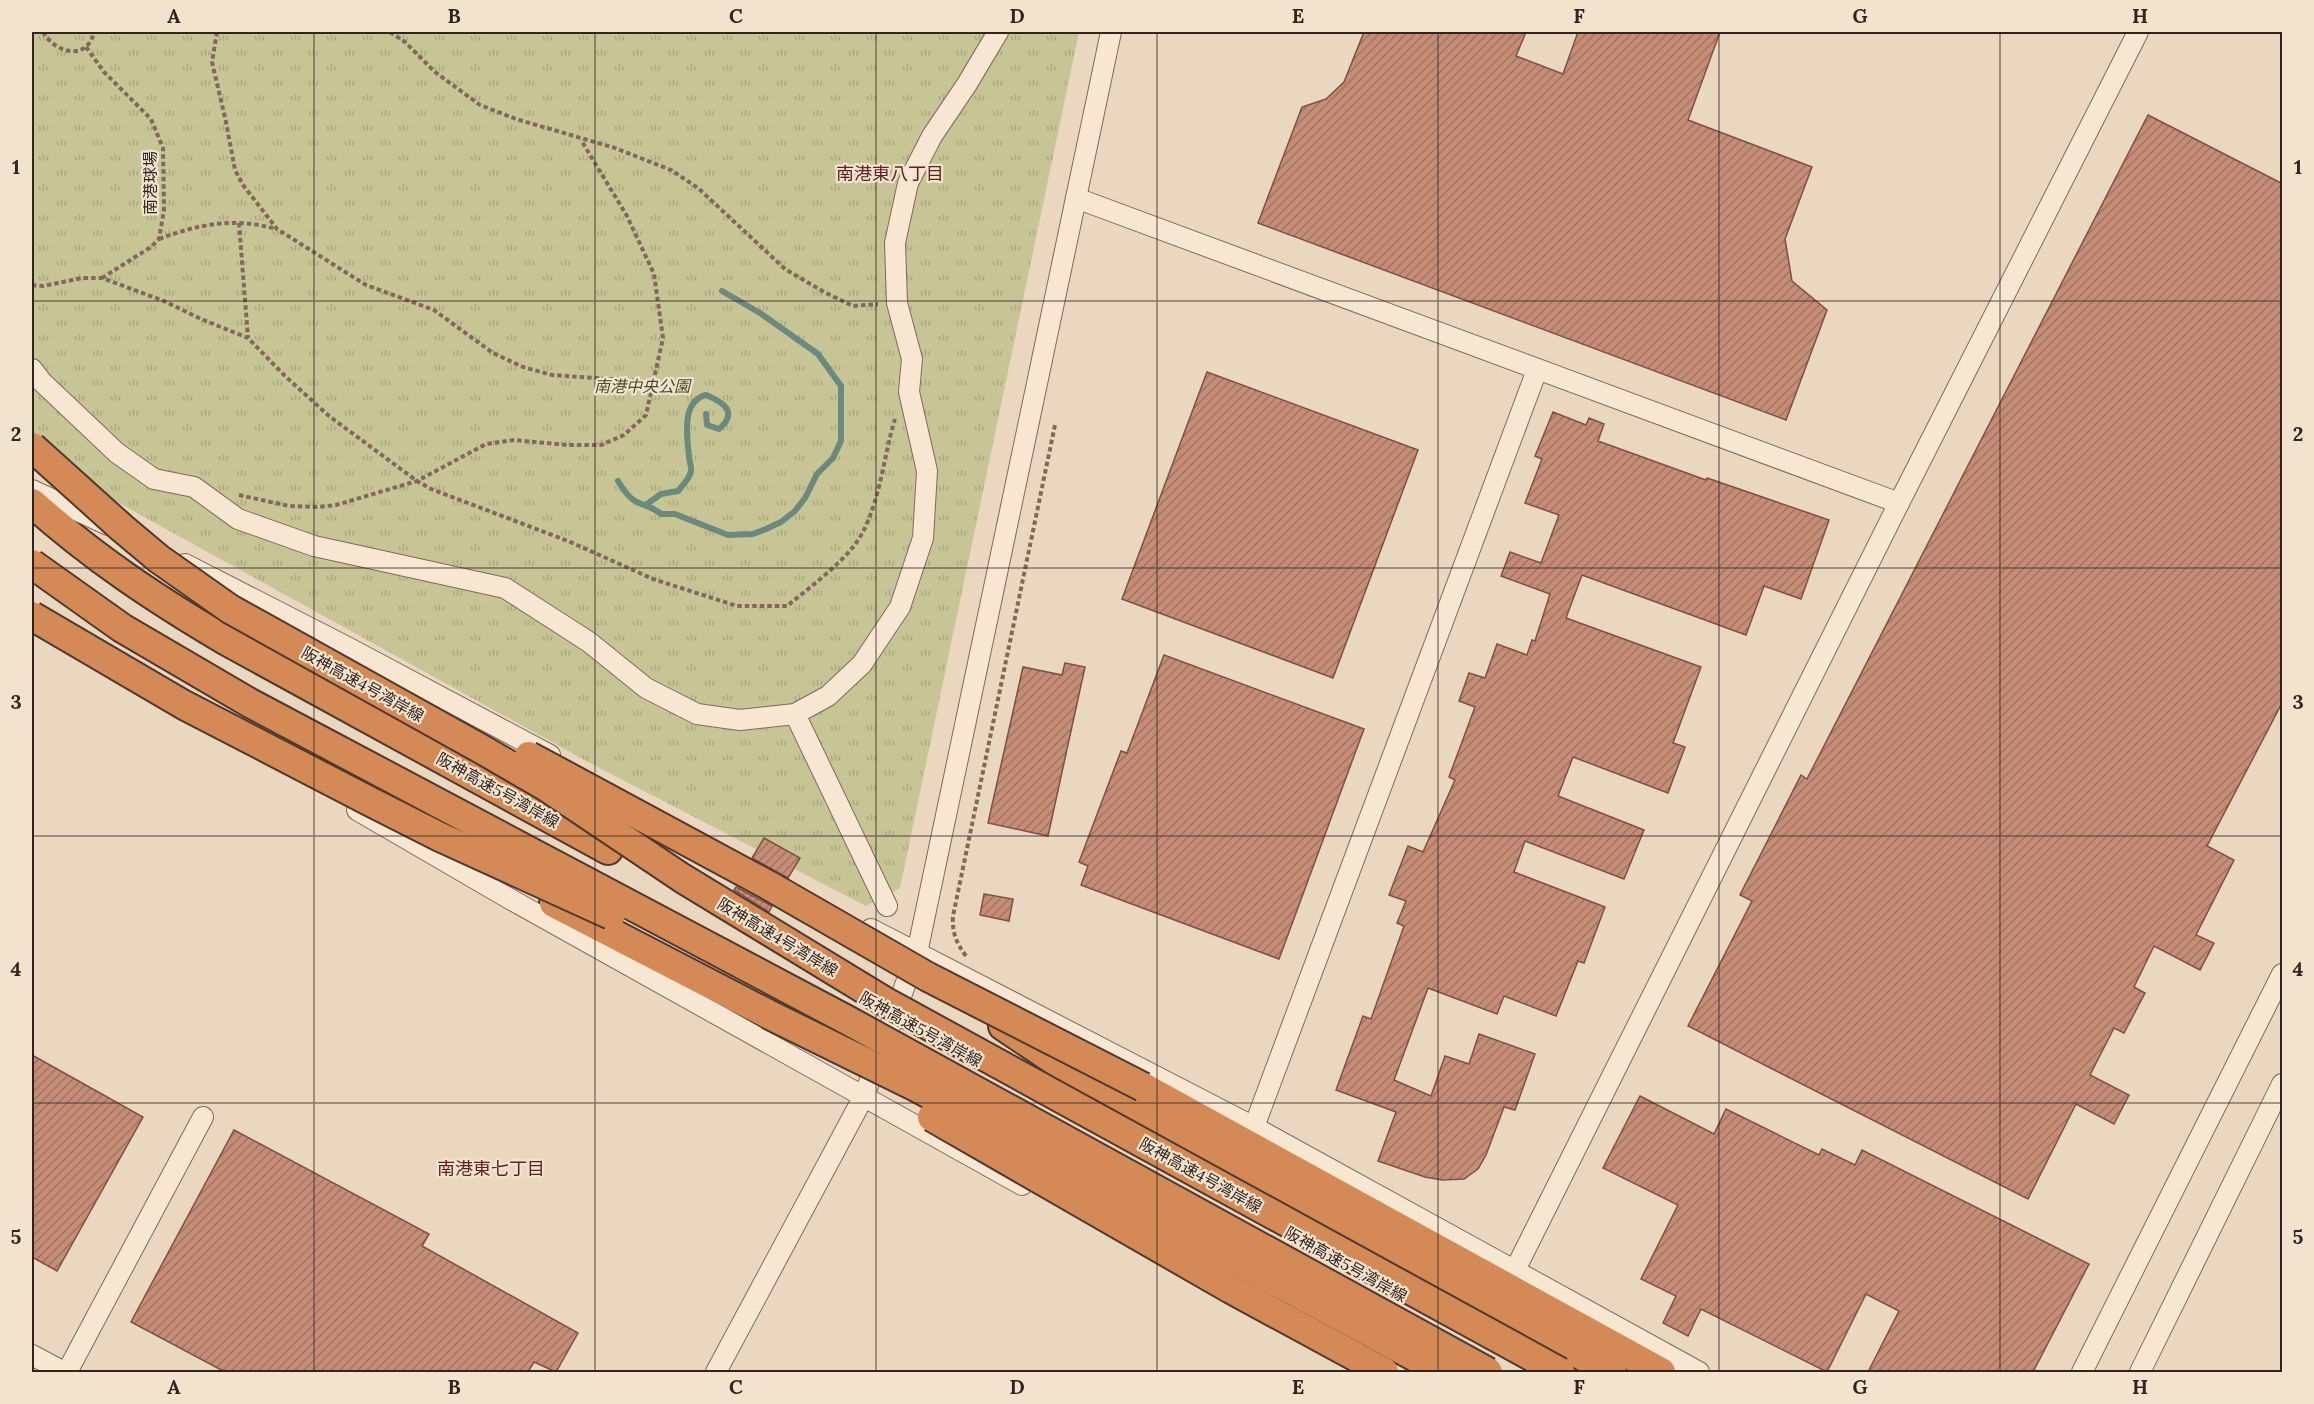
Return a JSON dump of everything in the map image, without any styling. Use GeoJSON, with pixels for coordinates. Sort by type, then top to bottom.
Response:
{"type":"FeatureCollection","features":[{"type":"Feature","properties":{"kind":"highway","name":"阪神高速4号湾岸線"},"geometry":{"type":"LineString","coordinates":[[32,447],[140,544],[230,609],[534,780],[726,905],[884,1001],[1560,1372]]}},
{"type":"Feature","properties":{"kind":"highway","name":"阪神高速5号湾岸線"},"geometry":{"type":"LineString","coordinates":[[32,503],[95,556],[134,584],[225,640],[608,850],[880,1008],[1543,1372]]}},
{"type":"Feature","properties":{"kind":"highway"},"geometry":{"type":"LineString","coordinates":[[84,513],[344,658],[758,880],[923,965],[1661,1372]]}},
{"type":"Feature","properties":{"kind":"highway","name":"阪神高速5号湾岸線"},"geometry":{"type":"LineString","coordinates":[[32,564],[122,628],[250,703],[847,1020],[1488,1372]]}},
{"type":"Feature","properties":{"kind":"highway"},"geometry":{"type":"LineString","coordinates":[[32,616],[184,705],[440,837],[715,962],[843,1028],[1470,1372]]}},
{"type":"Feature","properties":{"kind":"highway"},"geometry":{"type":"LineString","coordinates":[[376,820],[606,929],[768,1014],[916,1087],[1443,1372]]}},
{"type":"Feature","properties":{"kind":"highway"},"geometry":{"type":"LineString","coordinates":[[923,965],[1131,1112],[1612,1372]]}},
{"type":"Feature","properties":{"kind":"highway"},"geometry":{"type":"LineString","coordinates":[[768,1014],[904,1101],[1211,1277],[1384,1372]]}},
{"type":"Feature","properties":{"kind":"street"},"geometry":{"type":"LineString","coordinates":[[32,369],[117,453],[154,479],[194,487],[238,519],[314,546],[505,588],[589,642],[646,688],[697,714],[740,720],[795,714],[828,696],[862,664],[900,607],[923,538],[927,471],[909,392],[912,359],[897,303],[895,243],[908,183],[932,136],[998,32]]}},
{"type":"Feature","properties":{"kind":"street"},"geometry":{"type":"LineString","coordinates":[[716,1372],[864,1096],[923,965],[1111,32]]}},
{"type":"Feature","properties":{"kind":"street"},"geometry":{"type":"LineString","coordinates":[[1514,1272],[2138,32]]}},
{"type":"Feature","properties":{"kind":"street"},"geometry":{"type":"LineString","coordinates":[[1076,198],[1899,503]]}},
{"type":"Feature","properties":{"kind":"street"},"geometry":{"type":"LineString","coordinates":[[1254,1127],[1537,370]]}},
{"type":"Feature","properties":{"kind":"street"},"geometry":{"type":"LineString","coordinates":[[32,490],[84,513],[357,652],[750,862]]}},
{"type":"Feature","properties":{"kind":"street"},"geometry":{"type":"LineString","coordinates":[[32,629],[178,716],[376,820],[510,899],[1356,1372]]}},
{"type":"Feature","properties":{"kind":"street"},"geometry":{"type":"LineString","coordinates":[[795,714],[886,906]]}},
{"type":"Feature","properties":{"kind":"street"},"geometry":{"type":"LineString","coordinates":[[786,882],[923,965],[1254,1127],[1699,1372]]}},
{"type":"Feature","properties":{"kind":"street"},"geometry":{"type":"LineString","coordinates":[[2082,1372],[2283,974]]}},
{"type":"Feature","properties":{"kind":"street"},"geometry":{"type":"LineString","coordinates":[[2146,1371],[2283,1084]]}},
{"type":"Feature","properties":{"kind":"street"},"geometry":{"type":"LineString","coordinates":[[32,1355],[65,1372],[203,1117]]}},
{"type":"Feature","properties":{"kind":"path"},"geometry":{"type":"LineString","coordinates":[[43,32],[47,39],[57,47],[71,52],[86,47],[92,41],[94,32]]}},
{"type":"Feature","properties":{"kind":"path"},"geometry":{"type":"LineString","coordinates":[[217,32],[212,62],[235,170],[243,185],[277,229],[366,285],[435,310],[493,353],[523,367],[552,375],[655,382]]}},
{"type":"Feature","properties":{"kind":"path"},"geometry":{"type":"LineString","coordinates":[[390,32],[405,42],[435,72],[480,105],[581,140],[615,148],[671,170],[698,188],[785,269],[824,292],[853,306],[897,303]]}},
{"type":"Feature","properties":{"kind":"path","name":"南港球場"},"geometry":{"type":"LineString","coordinates":[[86,47],[104,72],[151,119],[163,148],[164,210],[159,238],[151,247],[102,278]]}},
{"type":"Feature","properties":{"kind":"path"},"geometry":{"type":"LineString","coordinates":[[236,494],[289,506],[336,505],[417,481],[486,444],[514,440],[567,445],[601,445],[624,435],[646,416],[663,338],[654,274],[627,216],[581,140]]}},
{"type":"Feature","properties":{"kind":"path"},"geometry":{"type":"LineString","coordinates":[[239,223],[248,338]]}},
{"type":"Feature","properties":{"kind":"path","name":"南港球場"},"geometry":{"type":"LineString","coordinates":[[159,238],[202,225],[254,223],[277,229]]}},
{"type":"Feature","properties":{"kind":"path"},"geometry":{"type":"LineString","coordinates":[[32,285],[43,286],[102,278],[164,301],[248,338],[329,416],[431,489],[568,541],[653,579],[737,606],[787,606],[854,546],[868,519],[883,472],[894,420],[909,392]]}},
{"type":"Feature","properties":{"kind":"path"},"geometry":{"type":"LineString","coordinates":[[972,961],[957,943],[952,930],[953,916],[1055,425]]}},
{"type":"Feature","properties":{"kind":"green space","name":"南港中央公園"},"geometry":{"type":"Polygon","coordinates":[[[32,32],[1079,32],[900,888],[866,906],[588,762],[32,455],[32,32]]]}},
{"type":"Feature","properties":{"kind":"building"},"geometry":{"type":"Polygon","coordinates":[[[1364,32],[1526,32],[1516,56],[1563,74],[1578,32],[1720,32],[1688,120],[1812,167],[1785,239],[1792,281],[1827,310],[1786,420],[1258,223],[1302,107],[1326,99],[1344,82],[1364,32]]]}},
{"type":"Feature","properties":{"kind":"building"},"geometry":{"type":"Polygon","coordinates":[[[2148,115],[2283,184],[2283,701],[2207,846],[2234,860],[2196,935],[2214,943],[2200,970],[2154,946],[2134,987],[2145,993],[2124,1033],[2114,1028],[2090,1075],[2129,1095],[2114,1124],[2076,1104],[2028,1199],[1688,1026],[1752,901],[1740,895],[1801,775],[1807,779],[2148,115]]]}},
{"type":"Feature","properties":{"kind":"building"},"geometry":{"type":"Polygon","coordinates":[[[1207,372],[1418,450],[1333,678],[1122,599],[1207,372]]]}},
{"type":"Feature","properties":{"kind":"building"},"geometry":{"type":"Polygon","coordinates":[[[1553,412],[1586,425],[1589,418],[1604,424],[1598,441],[1706,480],[1707,478],[1829,520],[1801,599],[1764,586],[1746,635],[1582,575],[1566,618],[1701,667],[1673,743],[1685,747],[1668,793],[1573,757],[1558,796],[1644,830],[1624,879],[1525,841],[1514,872],[1605,907],[1584,963],[1578,961],[1556,1016],[1504,996],[1497,1014],[1428,988],[1394,1080],[1431,1096],[1445,1056],[1469,1064],[1479,1034],[1535,1054],[1515,1110],[1504,1107],[1486,1155],[1478,1169],[1464,1179],[1442,1180],[1425,1177],[1378,1161],[1396,1112],[1336,1090],[1363,1016],[1371,1019],[1404,926],[1397,923],[1406,901],[1389,895],[1408,846],[1423,852],[1455,780],[1449,777],[1475,707],[1459,701],[1469,673],[1485,678],[1497,644],[1527,655],[1532,640],[1535,641],[1550,594],[1501,576],[1510,552],[1541,563],[1559,515],[1525,503],[1542,459],[1535,456],[1553,412]]]}},
{"type":"Feature","properties":{"kind":"building"},"geometry":{"type":"Polygon","coordinates":[[[1164,655],[1364,729],[1279,959],[1081,885],[1088,866],[1079,862],[1121,751],[1127,753],[1164,655]]]}},
{"type":"Feature","properties":{"kind":"building"},"geometry":{"type":"Polygon","coordinates":[[[1065,663],[1085,667],[1048,836],[988,823],[1023,667],[1062,675],[1065,663]]]}},
{"type":"Feature","properties":{"kind":"building"},"geometry":{"type":"Polygon","coordinates":[[[764,838],[800,858],[788,878],[752,858],[764,838]]]}},
{"type":"Feature","properties":{"kind":"building"},"geometry":{"type":"Polygon","coordinates":[[[736,887],[772,906],[769,912],[734,890],[736,887]]]}},
{"type":"Feature","properties":{"kind":"building"},"geometry":{"type":"Polygon","coordinates":[[[984,894],[1013,899],[1009,921],[980,915],[984,894]]]}},
{"type":"Feature","properties":{"kind":"building"},"geometry":{"type":"Polygon","coordinates":[[[32,1055],[143,1117],[57,1271],[32,1257],[32,1055]]]}},
{"type":"Feature","properties":{"kind":"building"},"geometry":{"type":"Polygon","coordinates":[[[1640,1096],[1714,1134],[1726,1109],[1819,1155],[1822,1149],[1855,1165],[1862,1150],[2089,1264],[2033,1372],[1868,1372],[1899,1311],[1866,1294],[1827,1372],[1701,1309],[1688,1336],[1663,1323],[1676,1296],[1641,1279],[1678,1205],[1603,1168],[1640,1096]]]}},
{"type":"Feature","properties":{"kind":"building"},"geometry":{"type":"Polygon","coordinates":[[[234,1130],[429,1234],[422,1246],[578,1333],[556,1372],[534,1362],[528,1372],[225,1372],[131,1322],[234,1130]]]}},
{"type":"Feature","properties":{"kind":"waterway"},"geometry":{"type":"LineString","coordinates":[[618,481],[632,499],[661,514],[675,514],[728,535],[753,534],[781,522],[795,511],[805,498],[817,474],[833,458],[841,441],[841,386],[818,354],[760,313],[722,291]]}},
{"type":"Feature","properties":{"kind":"waterway"},"geometry":{"type":"LineString","coordinates":[[647,504],[661,494],[678,491],[689,476],[691,469],[687,421],[693,404],[706,395],[723,404],[728,418],[719,429],[707,425],[706,414]]}},
{"type":"Feature","properties":{"kind":"district","name":"南港東八丁目"},"geometry":{"type":"Point","coordinates":[890,174]}},
{"type":"Feature","properties":{"kind":"district","name":"南港東七丁目"},"geometry":{"type":"Point","coordinates":[491,1169]}}]}
